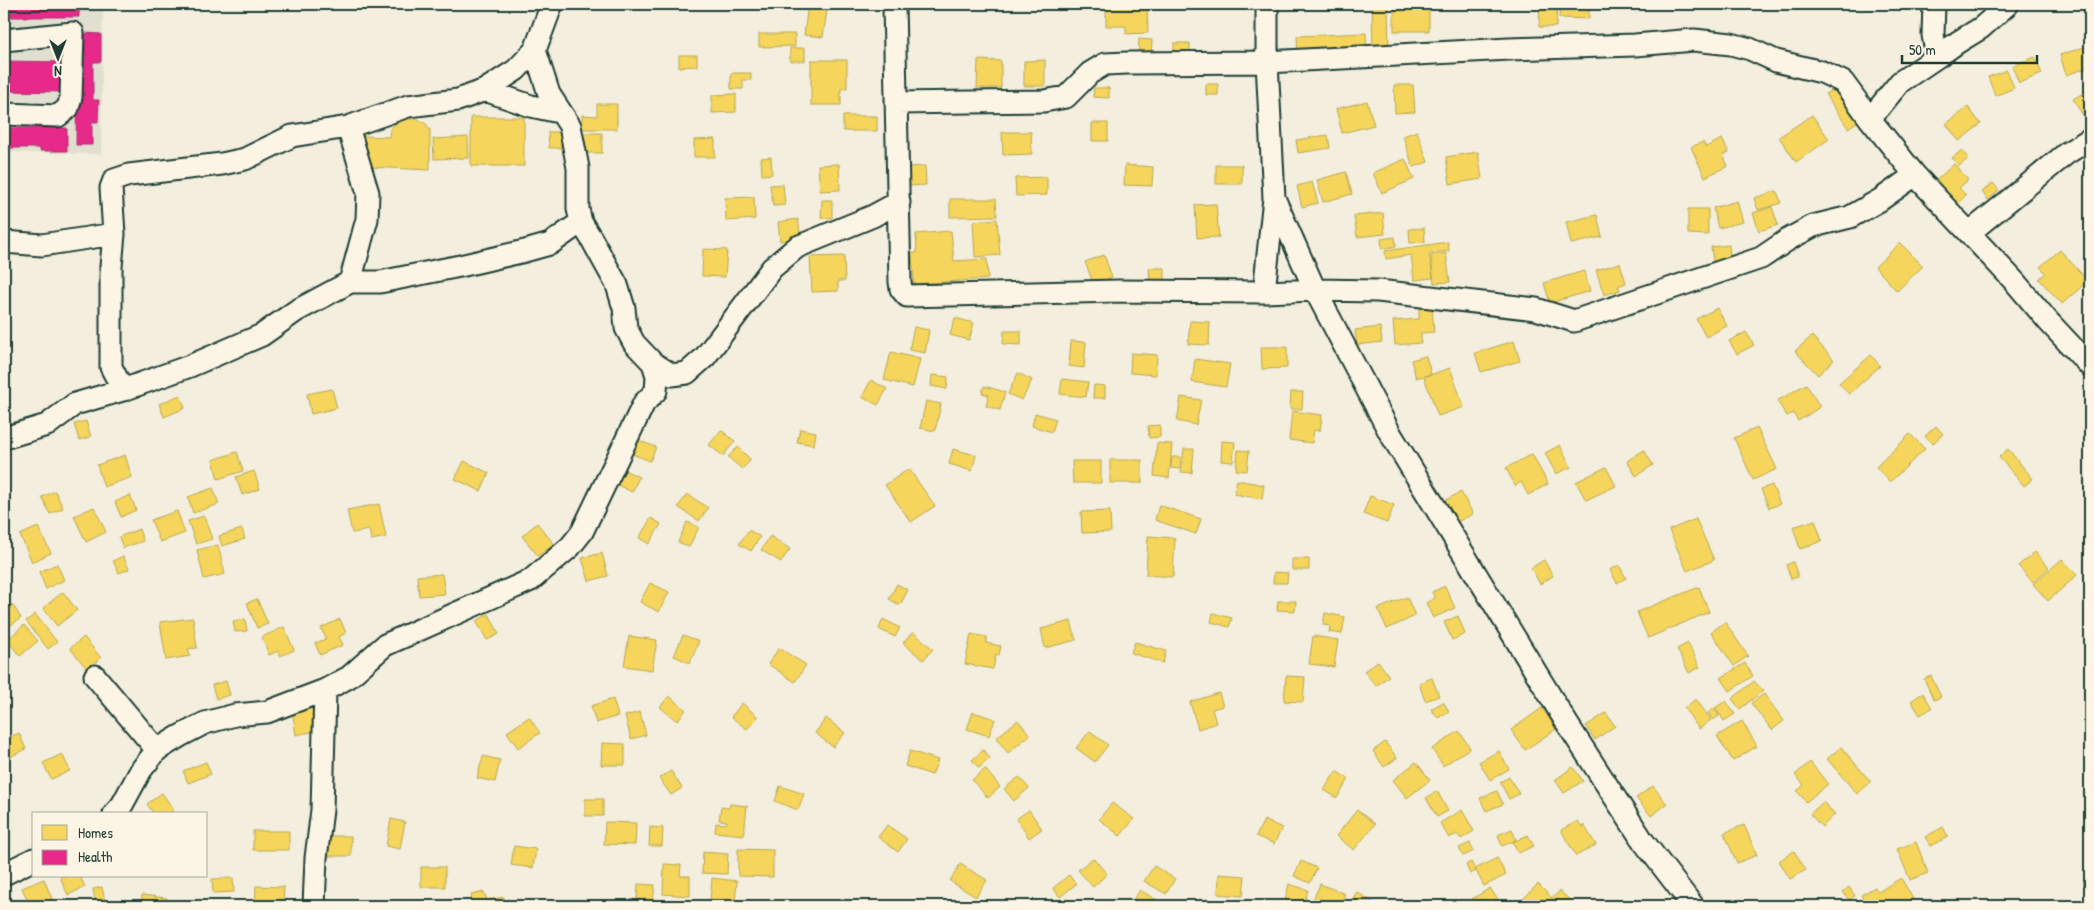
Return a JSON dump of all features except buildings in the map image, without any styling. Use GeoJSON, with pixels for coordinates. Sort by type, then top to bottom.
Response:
{"type":"FeatureCollection","features":[{"type":"Feature","properties":{"kind":"street"},"geometry":{"type":"LineString","coordinates":[[123,390],[111,367],[111,267],[114,234],[110,188],[114,180],[129,175],[222,164],[245,159],[292,136],[348,127],[408,106],[458,100],[485,90],[516,70],[535,50],[552,4]]}},
{"type":"Feature","properties":{"kind":"street"},"geometry":{"type":"LineString","coordinates":[[894,4],[900,282],[901,289],[907,296],[1119,291],[1378,291],[1536,309],[1574,321],[1761,258],[1789,239],[1813,226],[1850,217],[1880,200],[1915,175]]}},
{"type":"Feature","properties":{"kind":"street"},"geometry":{"type":"LineString","coordinates":[[1264,292],[1274,198],[1267,62],[1267,4]]}},
{"type":"Feature","properties":{"kind":"street"},"geometry":{"type":"LineString","coordinates":[[1934,4],[1933,35],[1938,57]]}},
{"type":"Feature","properties":{"kind":"street"},"geometry":{"type":"LineString","coordinates":[[1870,119],[1900,82],[1981,28],[2008,4]]}},
{"type":"Feature","properties":{"kind":"street"},"geometry":{"type":"LineString","coordinates":[[4,40],[73,33],[71,96],[68,108],[58,116],[4,114]]}},
{"type":"Feature","properties":{"kind":"street"},"geometry":{"type":"LineString","coordinates":[[896,103],[1044,101],[1066,96],[1090,73],[1105,64],[1267,62],[1509,49],[1635,45],[1694,40],[1731,44],[1750,49],[1776,60],[1822,72],[1843,82],[1915,175],[2090,366]]}},
{"type":"Feature","properties":{"kind":"street"},"geometry":{"type":"LineString","coordinates":[[535,50],[549,94],[559,112],[570,126],[578,168],[578,209],[581,222],[592,238],[617,285],[624,308],[626,328],[634,343],[654,363],[672,375],[687,373],[705,357],[772,268],[797,247],[873,216],[899,202]]}},
{"type":"Feature","properties":{"kind":"street"},"geometry":{"type":"LineString","coordinates":[[485,90],[531,106],[559,112]]}},
{"type":"Feature","properties":{"kind":"street"},"geometry":{"type":"LineString","coordinates":[[348,127],[368,193],[367,219],[350,282]]}},
{"type":"Feature","properties":{"kind":"street"},"geometry":{"type":"LineString","coordinates":[[1969,233],[2067,153],[2090,139]]}},
{"type":"Feature","properties":{"kind":"street"},"geometry":{"type":"LineString","coordinates":[[1274,198],[1315,290],[1390,433],[1563,716],[1643,841],[1693,906]]}},
{"type":"Feature","properties":{"kind":"street"},"geometry":{"type":"LineString","coordinates":[[5,433],[47,424],[75,404],[123,390],[190,366],[262,335],[296,311],[350,282],[380,282],[525,251],[550,244],[581,222]]}},
{"type":"Feature","properties":{"kind":"street"},"geometry":{"type":"LineString","coordinates":[[4,242],[42,245],[114,234]]}},
{"type":"Feature","properties":{"kind":"street"},"geometry":{"type":"LineString","coordinates":[[116,812],[122,805],[141,770],[157,750],[205,723],[235,715],[267,712],[325,690],[350,677],[385,645],[531,580],[570,547],[582,532],[644,403],[656,391],[657,376],[654,363]]}},
{"type":"Feature","properties":{"kind":"street"},"geometry":{"type":"LineString","coordinates":[[95,676],[157,750]]}},
{"type":"Feature","properties":{"kind":"street"},"geometry":{"type":"LineString","coordinates":[[314,906],[316,858],[322,810],[325,690]]}},
{"type":"Feature","properties":{"kind":"street"},"geometry":{"type":"LineString","coordinates":[[4,874],[32,860]]}},
{"type":"Feature","properties":{"kind":"shaded area"},"geometry":{"type":"Polygon","coordinates":[[[4,4],[103,4],[101,154],[4,152],[4,4]]]}}]}
